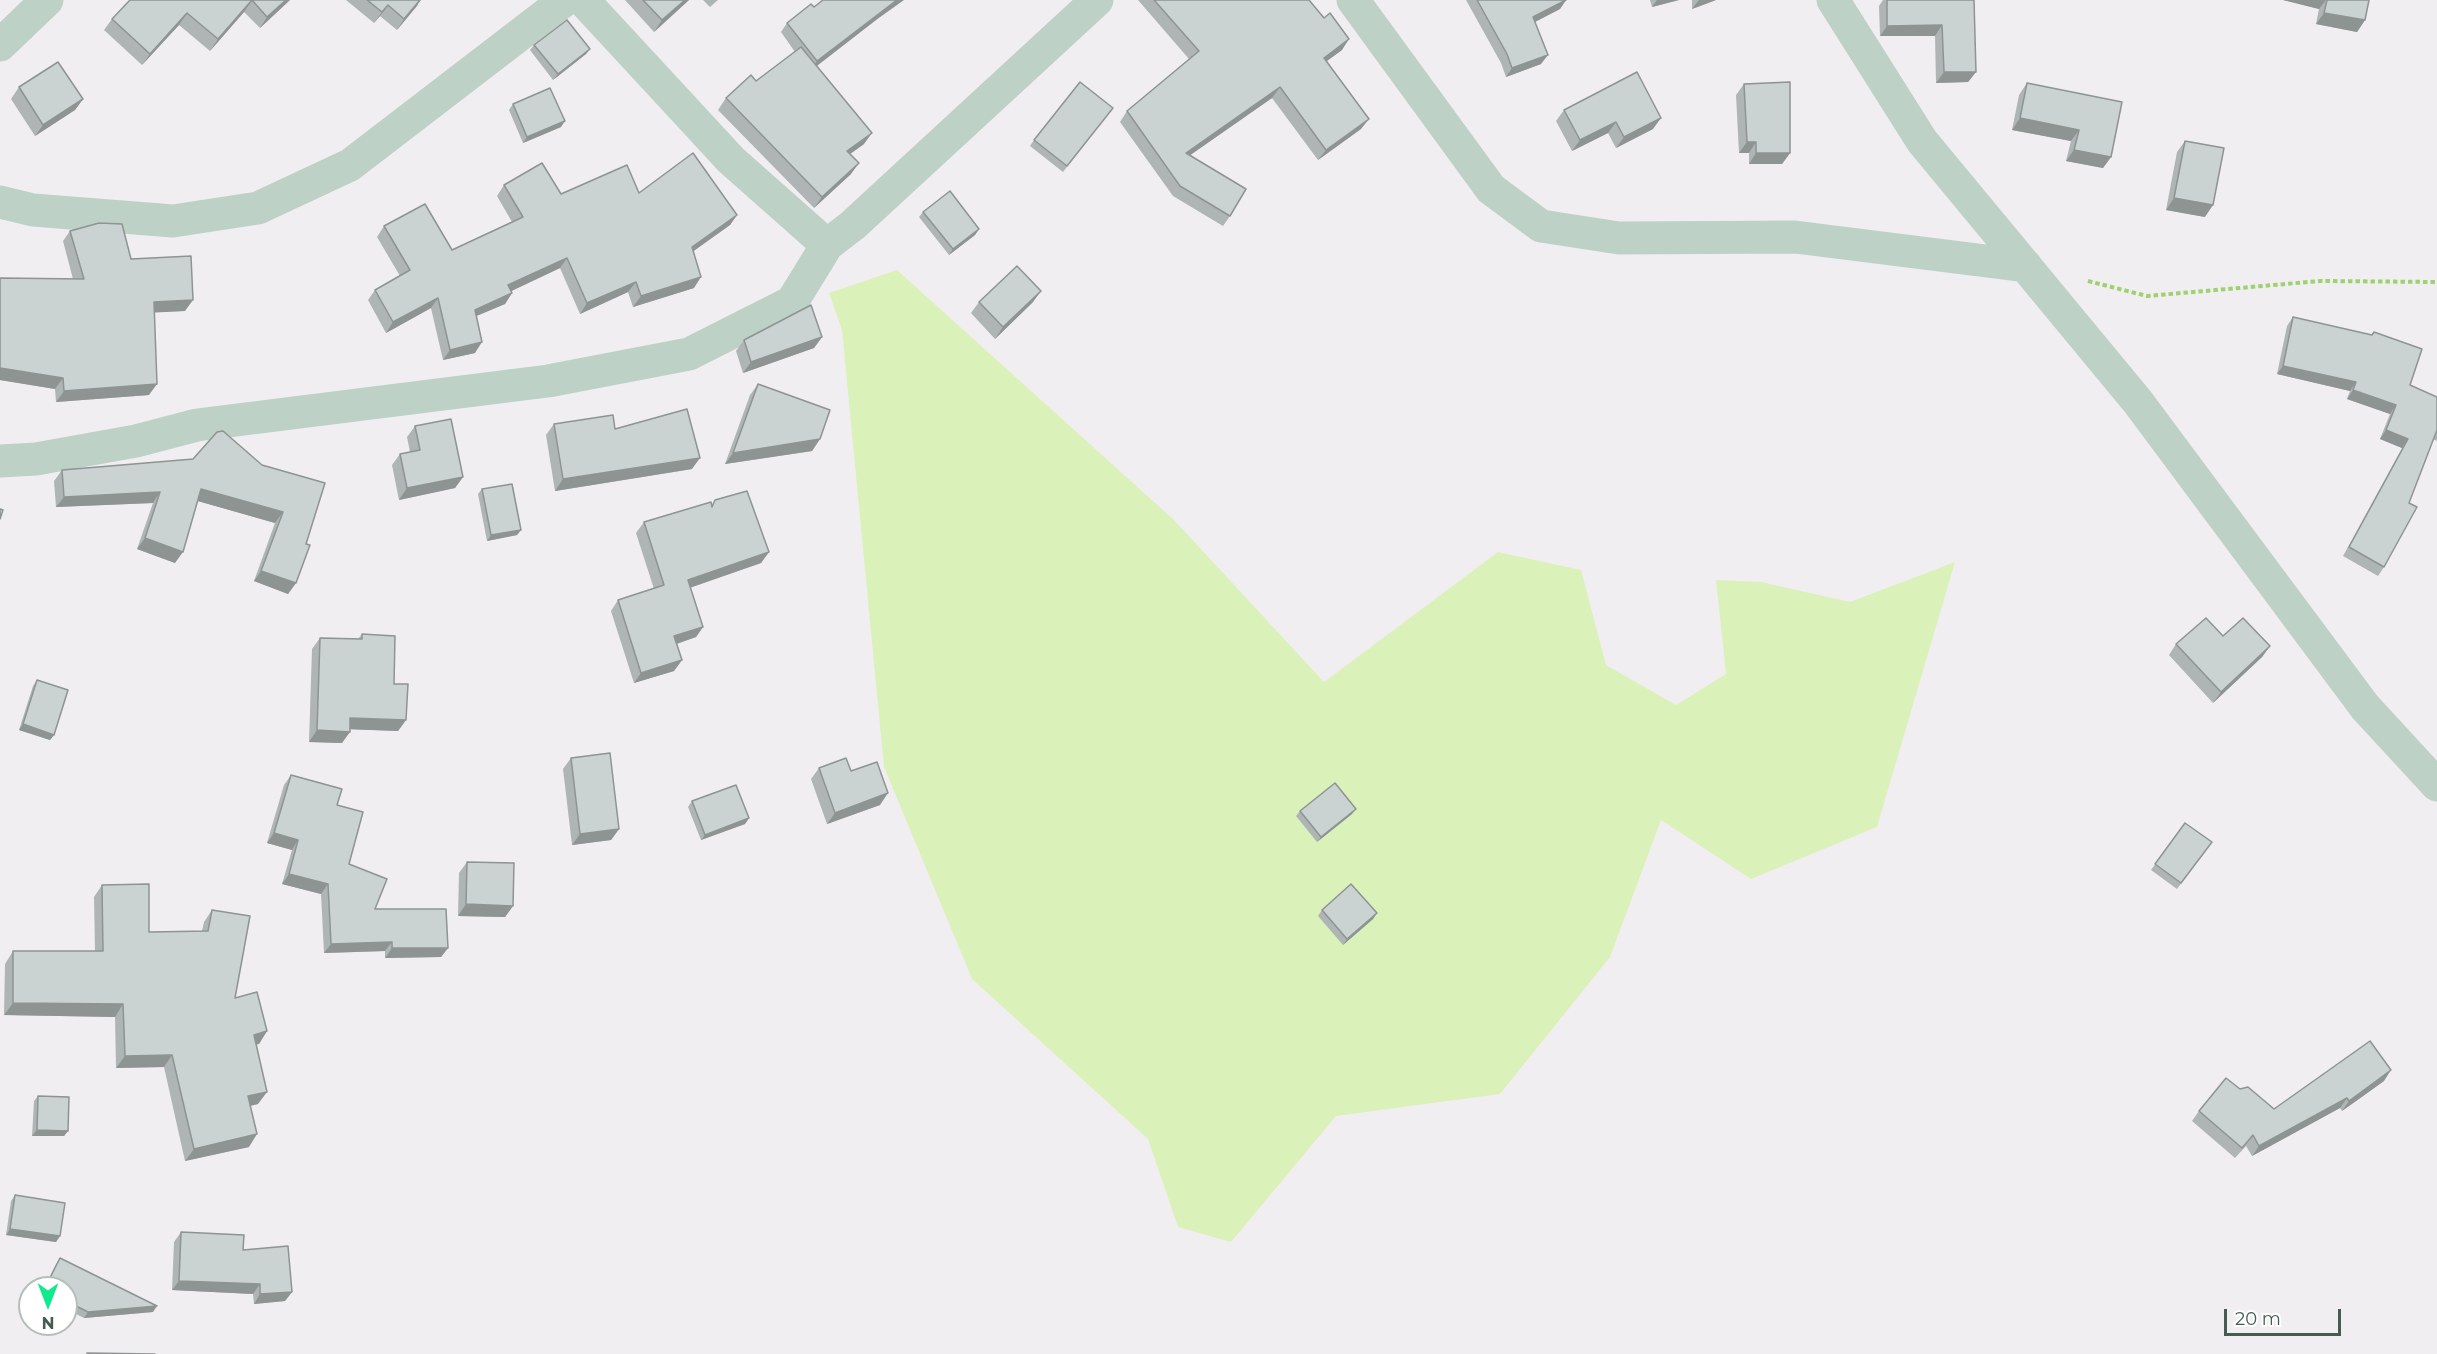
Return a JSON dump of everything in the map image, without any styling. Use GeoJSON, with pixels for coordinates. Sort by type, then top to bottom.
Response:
{"type":"FeatureCollection","features":[{"type":"Feature","properties":{"kind":"street"},"geometry":{"type":"LineString","coordinates":[[0,45],[47,0]]}},
{"type":"Feature","properties":{"kind":"street"},"geometry":{"type":"LineString","coordinates":[[0,202],[33,210],[173,221],[258,208],[350,165],[565,0]]}},
{"type":"Feature","properties":{"kind":"street"},"geometry":{"type":"LineString","coordinates":[[583,0],[731,160],[827,245]]}},
{"type":"Feature","properties":{"kind":"street"},"geometry":{"type":"LineString","coordinates":[[0,461],[47,458],[136,441],[197,425],[548,381],[688,354],[792,302],[827,245],[853,225],[1097,0]]}},
{"type":"Feature","properties":{"kind":"street"},"geometry":{"type":"LineString","coordinates":[[1353,0],[1491,189],[1541,226],[1619,238],[1795,237],[2026,266]]}},
{"type":"Feature","properties":{"kind":"street"},"geometry":{"type":"LineString","coordinates":[[1833,0],[1922,141],[2138,402],[2365,707],[2437,785]]}},
{"type":"Feature","properties":{"kind":"path"},"geometry":{"type":"LineString","coordinates":[[2081,280],[2147,296],[2320,281],[2437,282]]}},
{"type":"Feature","properties":{"kind":"green space"},"geometry":{"type":"Polygon","coordinates":[[[897,270],[1174,520],[1324,682],[1498,552],[1581,570],[1606,665],[1676,705],[1726,674],[1716,580],[1761,582],[1850,602],[1955,562],[1877,827],[1751,879],[1661,820],[1610,957],[1500,1094],[1336,1116],[1231,1242],[1178,1227],[1148,1139],[972,979],[884,767],[842,330],[829,293],[897,270]]]}},
{"type":"Feature","properties":{"kind":"building"},"geometry":{"type":"Polygon","coordinates":[[[130,0],[252,0],[218,39],[187,13],[150,54],[112,19],[130,0]]]}},
{"type":"Feature","properties":{"kind":"building"},"geometry":{"type":"Polygon","coordinates":[[[252,0],[286,0],[267,17],[252,0]]]}},
{"type":"Feature","properties":{"kind":"building"},"geometry":{"type":"Polygon","coordinates":[[[367,0],[420,0],[404,19],[388,5],[382,12],[367,0]]]}},
{"type":"Feature","properties":{"kind":"building"},"geometry":{"type":"Polygon","coordinates":[[[643,0],[685,0],[662,20],[643,0]]]}},
{"type":"Feature","properties":{"kind":"building"},"geometry":{"type":"Polygon","coordinates":[[[823,0],[897,0],[817,61],[787,23],[811,4],[814,7],[823,0]]]}},
{"type":"Feature","properties":{"kind":"building"},"geometry":{"type":"Polygon","coordinates":[[[1154,0],[1309,0],[1324,18],[1330,13],[1349,39],[1324,58],[1369,119],[1326,150],[1280,87],[1186,153],[1246,189],[1230,216],[1180,186],[1127,111],[1199,51],[1154,0]]]}},
{"type":"Feature","properties":{"kind":"building"},"geometry":{"type":"Polygon","coordinates":[[[1477,0],[1566,0],[1533,17],[1548,55],[1512,68],[1507,54],[1477,0]]]}},
{"type":"Feature","properties":{"kind":"building"},"geometry":{"type":"Polygon","coordinates":[[[1887,0],[1974,0],[1976,72],[1944,72],[1942,25],[1887,26],[1887,0]]]}},
{"type":"Feature","properties":{"kind":"building"},"geometry":{"type":"Polygon","coordinates":[[[2327,0],[2369,0],[2365,20],[2324,13],[2327,0]]]}},
{"type":"Feature","properties":{"kind":"building"},"geometry":{"type":"Polygon","coordinates":[[[567,20],[590,49],[558,74],[534,45],[567,20]]]}},
{"type":"Feature","properties":{"kind":"building"},"geometry":{"type":"Polygon","coordinates":[[[801,47],[872,133],[847,151],[859,163],[822,197],[726,98],[751,75],[756,81],[801,47]]]}},
{"type":"Feature","properties":{"kind":"building"},"geometry":{"type":"Polygon","coordinates":[[[58,62],[83,99],[43,125],[19,87],[58,62]]]}},
{"type":"Feature","properties":{"kind":"building"},"geometry":{"type":"Polygon","coordinates":[[[1637,72],[1661,118],[1624,137],[1616,122],[1580,140],[1564,110],[1637,72]]]}},
{"type":"Feature","properties":{"kind":"building"},"geometry":{"type":"Polygon","coordinates":[[[1080,82],[1113,108],[1067,166],[1034,140],[1080,82]]]}},
{"type":"Feature","properties":{"kind":"building"},"geometry":{"type":"Polygon","coordinates":[[[1790,82],[1790,153],[1756,153],[1756,142],[1747,142],[1744,84],[1790,82]]]}},
{"type":"Feature","properties":{"kind":"building"},"geometry":{"type":"Polygon","coordinates":[[[2027,83],[2122,102],[2111,157],[2074,150],[2079,130],[2020,118],[2027,83]]]}},
{"type":"Feature","properties":{"kind":"building"},"geometry":{"type":"Polygon","coordinates":[[[550,88],[565,121],[527,137],[513,104],[550,88]]]}},
{"type":"Feature","properties":{"kind":"building"},"geometry":{"type":"Polygon","coordinates":[[[2185,141],[2224,148],[2213,205],[2174,198],[2185,141]]]}},
{"type":"Feature","properties":{"kind":"building"},"geometry":{"type":"Polygon","coordinates":[[[693,153],[737,215],[692,247],[701,277],[641,296],[636,282],[587,303],[567,258],[508,285],[512,293],[475,310],[482,342],[450,350],[438,298],[393,322],[375,290],[410,270],[384,226],[425,204],[452,250],[523,217],[504,185],[542,163],[561,194],[627,165],[639,193],[693,153]]]}},
{"type":"Feature","properties":{"kind":"building"},"geometry":{"type":"Polygon","coordinates":[[[950,191],[979,229],[953,249],[923,212],[950,191]]]}},
{"type":"Feature","properties":{"kind":"building"},"geometry":{"type":"Polygon","coordinates":[[[99,223],[122,224],[131,259],[191,256],[193,300],[154,302],[157,384],[64,391],[63,378],[0,368],[0,278],[84,279],[70,231],[99,223]]]}},
{"type":"Feature","properties":{"kind":"building"},"geometry":{"type":"Polygon","coordinates":[[[1017,266],[1041,291],[1003,327],[979,302],[1017,266]]]}},
{"type":"Feature","properties":{"kind":"building"},"geometry":{"type":"Polygon","coordinates":[[[811,305],[822,337],[751,362],[744,340],[811,305]]]}},
{"type":"Feature","properties":{"kind":"building"},"geometry":{"type":"Polygon","coordinates":[[[2293,317],[2372,335],[2374,332],[2422,349],[2410,385],[2437,397],[2437,430],[2409,503],[2417,507],[2384,567],[2349,547],[2408,439],[2386,430],[2396,405],[2353,390],[2356,382],[2283,366],[2293,317]]]}},
{"type":"Feature","properties":{"kind":"building"},"geometry":{"type":"Polygon","coordinates":[[[758,384],[830,410],[820,439],[733,453],[758,384]]]}},
{"type":"Feature","properties":{"kind":"building"},"geometry":{"type":"Polygon","coordinates":[[[687,409],[700,458],[563,479],[554,424],[613,415],[615,429],[687,409]]]}},
{"type":"Feature","properties":{"kind":"building"},"geometry":{"type":"Polygon","coordinates":[[[451,419],[463,477],[407,488],[400,454],[420,450],[415,426],[451,419]]]}},
{"type":"Feature","properties":{"kind":"building"},"geometry":{"type":"Polygon","coordinates":[[[223,431],[262,465],[325,483],[306,544],[310,545],[296,583],[261,571],[283,512],[201,489],[183,552],[145,538],[160,492],[64,497],[62,470],[193,459],[217,432],[223,431]]]}},
{"type":"Feature","properties":{"kind":"building"},"geometry":{"type":"Polygon","coordinates":[[[512,484],[521,530],[491,535],[482,489],[512,484]]]}},
{"type":"Feature","properties":{"kind":"building"},"geometry":{"type":"Polygon","coordinates":[[[747,491],[769,552],[688,580],[703,627],[674,636],[682,660],[641,673],[618,600],[664,585],[644,522],[711,502],[712,507],[715,500],[747,491]]]}},
{"type":"Feature","properties":{"kind":"building"},"geometry":{"type":"Polygon","coordinates":[[[2206,618],[2223,636],[2243,618],[2270,646],[2221,692],[2176,644],[2206,618]]]}},
{"type":"Feature","properties":{"kind":"building"},"geometry":{"type":"Polygon","coordinates":[[[362,634],[395,636],[394,684],[408,684],[406,720],[350,718],[350,732],[317,730],[320,638],[362,639],[362,634]]]}},
{"type":"Feature","properties":{"kind":"building"},"geometry":{"type":"Polygon","coordinates":[[[37,680],[68,690],[54,735],[23,724],[37,680]]]}},
{"type":"Feature","properties":{"kind":"building"},"geometry":{"type":"Polygon","coordinates":[[[610,753],[619,829],[580,834],[571,758],[610,753]]]}},
{"type":"Feature","properties":{"kind":"building"},"geometry":{"type":"Polygon","coordinates":[[[846,758],[851,771],[877,762],[888,793],[835,813],[819,768],[846,758]]]}},
{"type":"Feature","properties":{"kind":"building"},"geometry":{"type":"Polygon","coordinates":[[[291,775],[342,789],[337,805],[363,812],[349,864],[387,879],[375,909],[446,909],[448,948],[392,948],[392,942],[331,944],[328,884],[289,874],[298,840],[274,833],[291,775]]]}},
{"type":"Feature","properties":{"kind":"building"},"geometry":{"type":"Polygon","coordinates":[[[1335,783],[1356,809],[1321,837],[1300,811],[1335,783]]]}},
{"type":"Feature","properties":{"kind":"building"},"geometry":{"type":"Polygon","coordinates":[[[736,785],[749,818],[705,835],[692,801],[736,785]]]}},
{"type":"Feature","properties":{"kind":"building"},"geometry":{"type":"Polygon","coordinates":[[[2185,823],[2212,842],[2181,883],[2155,864],[2185,823]]]}},
{"type":"Feature","properties":{"kind":"building"},"geometry":{"type":"Polygon","coordinates":[[[467,862],[514,863],[513,906],[466,904],[467,862]]]}},
{"type":"Feature","properties":{"kind":"building"},"geometry":{"type":"Polygon","coordinates":[[[149,884],[149,932],[208,931],[212,910],[250,916],[235,998],[257,992],[267,1031],[254,1035],[267,1092],[248,1096],[257,1134],[194,1149],[172,1055],[125,1056],[123,1004],[13,1003],[13,951],[103,951],[102,885],[149,884]]]}},
{"type":"Feature","properties":{"kind":"building"},"geometry":{"type":"Polygon","coordinates":[[[1351,884],[1377,913],[1347,939],[1322,910],[1351,884]]]}},
{"type":"Feature","properties":{"kind":"building"},"geometry":{"type":"Polygon","coordinates":[[[2370,1041],[2391,1070],[2349,1101],[2347,1098],[2259,1146],[2253,1135],[2242,1148],[2199,1111],[2226,1078],[2240,1089],[2248,1087],[2274,1109],[2370,1041]]]}},
{"type":"Feature","properties":{"kind":"building"},"geometry":{"type":"Polygon","coordinates":[[[38,1096],[69,1097],[68,1131],[37,1130],[38,1096]]]}},
{"type":"Feature","properties":{"kind":"building"},"geometry":{"type":"Polygon","coordinates":[[[15,1195],[65,1203],[60,1236],[10,1229],[15,1195]]]}},
{"type":"Feature","properties":{"kind":"building"},"geometry":{"type":"Polygon","coordinates":[[[181,1232],[244,1235],[243,1250],[288,1246],[292,1292],[260,1294],[260,1284],[179,1281],[181,1232]]]}},
{"type":"Feature","properties":{"kind":"building"},"geometry":{"type":"Polygon","coordinates":[[[60,1258],[157,1306],[88,1312],[78,1307],[78,1276],[51,1276],[60,1258]]]}},
{"type":"Feature","properties":{"kind":"building"},"geometry":{"type":"Polygon","coordinates":[[[87,1353],[155,1354],[87,1354],[87,1353]]]}}]}
